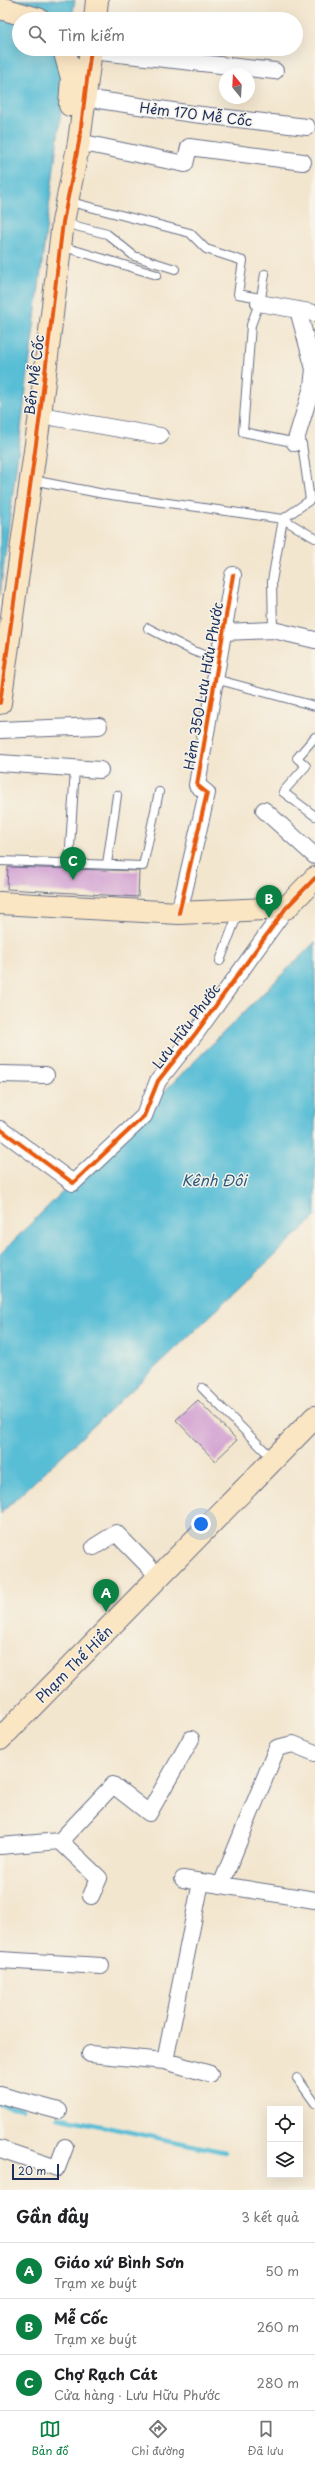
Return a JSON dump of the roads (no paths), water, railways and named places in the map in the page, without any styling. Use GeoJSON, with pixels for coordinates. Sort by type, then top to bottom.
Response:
{"type":"FeatureCollection","features":[{"type":"Feature","properties":{"kind":"street"},"geometry":{"type":"LineString","coordinates":[[96,12],[97,0]]}},
{"type":"Feature","properties":{"kind":"street"},"geometry":{"type":"LineString","coordinates":[[0,8],[14,12]]}},
{"type":"Feature","properties":{"kind":"street"},"geometry":{"type":"LineString","coordinates":[[66,56],[77,100]]}},
{"type":"Feature","properties":{"kind":"street"},"geometry":{"type":"LineString","coordinates":[[89,56],[68,128],[70,135],[79,142],[185,164],[189,147],[303,162]]}},
{"type":"Feature","properties":{"kind":"street"},"geometry":{"type":"LineString","coordinates":[[144,56],[275,71]]}},
{"type":"Feature","properties":{"kind":"street","name":"Hẻm 170 Mễ Cốc"},"geometry":{"type":"LineString","coordinates":[[77,100],[307,127]]}},
{"type":"Feature","properties":{"kind":"street","name":"Bến Mễ Cốc"},"geometry":{"type":"LineString","coordinates":[[0,703],[40,415],[60,246],[79,142]]}},
{"type":"Feature","properties":{"kind":"street"},"geometry":{"type":"LineString","coordinates":[[260,300],[315,313]]}},
{"type":"Feature","properties":{"kind":"street"},"geometry":{"type":"LineString","coordinates":[[295,443],[312,387],[314,369],[298,310]]}},
{"type":"Feature","properties":{"kind":"street"},"geometry":{"type":"LineString","coordinates":[[40,415],[160,436]]}},
{"type":"Feature","properties":{"kind":"street","name":"Hẻm 350 Lưu Hữu Phước"},"geometry":{"type":"LineString","coordinates":[[179,913],[207,793],[197,785],[233,575]]}},
{"type":"Feature","properties":{"kind":"street"},"geometry":{"type":"LineString","coordinates":[[223,632],[273,630],[315,640]]}},
{"type":"Feature","properties":{"kind":"street"},"geometry":{"type":"LineString","coordinates":[[0,730],[99,726]]}},
{"type":"Feature","properties":{"kind":"street"},"geometry":{"type":"LineString","coordinates":[[0,763],[100,770]]}},
{"type":"Feature","properties":{"kind":"street"},"geometry":{"type":"LineString","coordinates":[[264,810],[315,856]]}},
{"type":"Feature","properties":{"kind":"street","name":"Lưu Hữu Phước"},"geometry":{"type":"LineString","coordinates":[[0,1129],[73,1183],[144,1116],[158,1081],[196,1033],[286,908],[315,878]]}},
{"type":"Feature","properties":{"kind":"street"},"geometry":{"type":"LineString","coordinates":[[0,903],[179,913],[286,908]]}},
{"type":"Feature","properties":{"kind":"street"},"geometry":{"type":"LineString","coordinates":[[0,1074],[46,1075]]}},
{"type":"Feature","properties":{"kind":"street","name":"Phạm Thế Hiển"},"geometry":{"type":"LineString","coordinates":[[0,1739],[160,1578],[315,1418]]}},
{"type":"Feature","properties":{"kind":"street"},"geometry":{"type":"LineString","coordinates":[[94,1547],[116,1533],[160,1578]]}},
{"type":"Feature","properties":{"kind":"street"},"geometry":{"type":"LineString","coordinates":[[0,1846],[60,1841],[113,1785],[150,1813],[191,1739]]}},
{"type":"Feature","properties":{"kind":"street"},"geometry":{"type":"LineString","coordinates":[[221,1885],[276,1748],[293,1744],[315,1753]]}},
{"type":"Feature","properties":{"kind":"street"},"geometry":{"type":"LineString","coordinates":[[60,1841],[99,1878],[91,1896]]}},
{"type":"Feature","properties":{"kind":"street"},"geometry":{"type":"LineString","coordinates":[[183,1879],[315,1900]]}},
{"type":"Feature","properties":{"kind":"street"},"geometry":{"type":"LineString","coordinates":[[165,2061],[201,1882]]}},
{"type":"Feature","properties":{"kind":"street"},"geometry":{"type":"LineString","coordinates":[[0,1960],[101,1966]]}},
{"type":"Feature","properties":{"kind":"street"},"geometry":{"type":"LineString","coordinates":[[90,2054],[165,2061],[210,2074]]}},
{"type":"Feature","properties":{"kind":"street"},"geometry":{"type":"LineString","coordinates":[[0,2095],[58,2111]]}},
{"type":"Feature","properties":{"kind":"street"},"geometry":{"type":"LineString","coordinates":[[0,2149],[57,2168],[65,2147]]}},
{"type":"Feature","properties":{"kind":"lane"},"geometry":{"type":"LineString","coordinates":[[65,212],[107,234],[134,256],[175,269]]}},
{"type":"Feature","properties":{"kind":"lane"},"geometry":{"type":"LineString","coordinates":[[65,212],[190,233],[206,249],[243,261],[238,294],[260,300]]}},
{"type":"Feature","properties":{"kind":"lane"},"geometry":{"type":"LineString","coordinates":[[60,246],[157,275]]}},
{"type":"Feature","properties":{"kind":"lane"},"geometry":{"type":"LineString","coordinates":[[265,274],[260,300],[251,325],[243,432],[302,444],[310,500],[283,519],[272,580],[273,630]]}},
{"type":"Feature","properties":{"kind":"lane"},"geometry":{"type":"LineString","coordinates":[[31,480],[104,494],[283,519],[315,538]]}},
{"type":"Feature","properties":{"kind":"lane"},"geometry":{"type":"LineString","coordinates":[[148,628],[193,651],[218,660]]}},
{"type":"Feature","properties":{"kind":"lane"},"geometry":{"type":"LineString","coordinates":[[215,679],[315,706]]}},
{"type":"Feature","properties":{"kind":"lane"},"geometry":{"type":"LineString","coordinates":[[315,737],[297,758],[306,766],[284,792],[315,816]]}},
{"type":"Feature","properties":{"kind":"lane"},"geometry":{"type":"LineString","coordinates":[[69,863],[75,768]]}},
{"type":"Feature","properties":{"kind":"lane"},"geometry":{"type":"LineString","coordinates":[[0,861],[143,866],[159,792]]}},
{"type":"Feature","properties":{"kind":"lane"},"geometry":{"type":"LineString","coordinates":[[107,864],[117,795]]}},
{"type":"Feature","properties":{"kind":"lane"},"geometry":{"type":"LineString","coordinates":[[220,961],[239,910]]}},
{"type":"Feature","properties":{"kind":"lane"},"geometry":{"type":"LineString","coordinates":[[202,1388],[274,1460]]}},
{"type":"Feature","properties":{"kind":"lane"},"geometry":{"type":"LineString","coordinates":[[298,2078],[315,2103]]}},
{"type":"Feature","properties":{"kind":"water"},"geometry":{"type":"Polygon","coordinates":[[[0,0],[75,0],[73,12],[12,12],[12,56],[68,56],[0,595],[0,0]]]}},
{"type":"Feature","properties":{"kind":"water","name":"Kênh Đôi"},"geometry":{"type":"Polygon","coordinates":[[[315,942],[315,1217],[0,1514],[0,1254],[315,942]]]}},
{"type":"Feature","properties":{"kind":"waterway"},"geometry":{"type":"LineString","coordinates":[[0,2104],[22,2109]]}},
{"type":"Feature","properties":{"kind":"waterway"},"geometry":{"type":"LineString","coordinates":[[58,2117],[225,2152]]}},
{"type":"Feature","properties":{"kind":"place","name":"Chợ Rạch Cát"},"geometry":{"type":"Point","coordinates":[73,880]}},
{"type":"Feature","properties":{"kind":"place","name":"Mễ Cốc"},"geometry":{"type":"Point","coordinates":[269,918]}},
{"type":"Feature","properties":{"kind":"place","name":"Giáo xứ Bình Sơn"},"geometry":{"type":"Point","coordinates":[106,1612]}}]}
